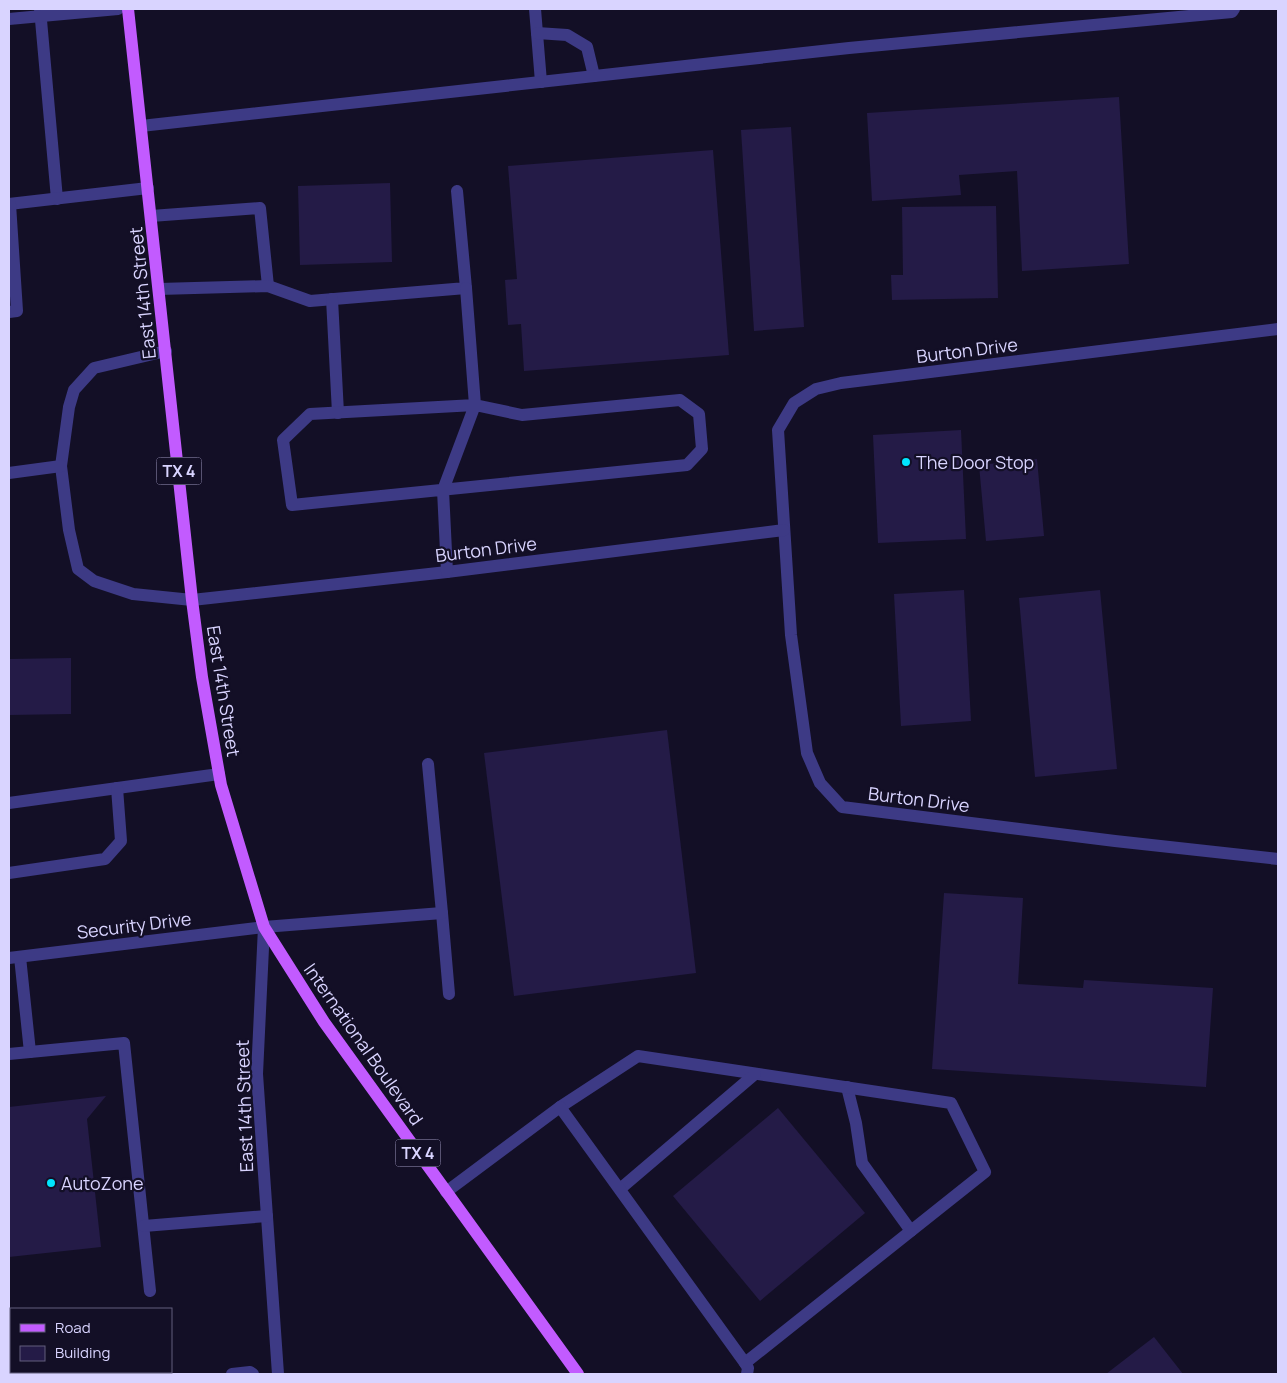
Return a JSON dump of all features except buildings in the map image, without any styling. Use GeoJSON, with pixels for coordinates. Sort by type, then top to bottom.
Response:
{"type":"FeatureCollection","features":[{"type":"Feature","properties":{"kind":"main road","name":"East 14th Street"},"geometry":{"type":"LineString","coordinates":[[128,9],[202,677],[220,774],[264,927]]}},
{"type":"Feature","properties":{"kind":"main road","name":"International Boulevard"},"geometry":{"type":"LineString","coordinates":[[264,927],[324,1022],[578,1374]]}},
{"type":"Feature","properties":{"kind":"street"},"geometry":{"type":"LineString","coordinates":[[9,19],[41,13],[118,9]]}},
{"type":"Feature","properties":{"kind":"street"},"geometry":{"type":"LineString","coordinates":[[535,9],[542,82]]}},
{"type":"Feature","properties":{"kind":"street"},"geometry":{"type":"LineString","coordinates":[[1170,19],[1180,9]]}},
{"type":"Feature","properties":{"kind":"street"},"geometry":{"type":"LineString","coordinates":[[141,126],[850,48],[1170,19],[1232,12],[1234,9]]}},
{"type":"Feature","properties":{"kind":"street"},"geometry":{"type":"LineString","coordinates":[[41,13],[57,199]]}},
{"type":"Feature","properties":{"kind":"street"},"geometry":{"type":"LineString","coordinates":[[537,33],[567,35],[587,47],[594,76]]}},
{"type":"Feature","properties":{"kind":"street"},"geometry":{"type":"LineString","coordinates":[[9,312],[17,311],[12,275],[9,204],[148,188]]}},
{"type":"Feature","properties":{"kind":"street"},"geometry":{"type":"LineString","coordinates":[[447,572],[442,490],[475,405],[457,190]]}},
{"type":"Feature","properties":{"kind":"street"},"geometry":{"type":"LineString","coordinates":[[151,216],[260,208],[268,286]]}},
{"type":"Feature","properties":{"kind":"street"},"geometry":{"type":"LineString","coordinates":[[159,289],[268,286],[310,301],[466,288]]}},
{"type":"Feature","properties":{"kind":"street"},"geometry":{"type":"LineString","coordinates":[[332,299],[338,413]]}},
{"type":"Feature","properties":{"kind":"street","name":"Burton Drive"},"geometry":{"type":"LineString","coordinates":[[1278,329],[840,383],[816,389],[794,403],[778,430],[791,635],[807,753],[820,783],[842,807],[1278,859]]}},
{"type":"Feature","properties":{"kind":"street","name":"Burton Drive"},"geometry":{"type":"LineString","coordinates":[[166,352],[94,368],[74,390],[69,407],[61,466],[69,530],[78,568],[94,581],[133,594],[192,600],[447,572],[784,530]]}},
{"type":"Feature","properties":{"kind":"street"},"geometry":{"type":"LineString","coordinates":[[680,400],[699,414],[702,448],[687,465],[292,504],[283,440],[310,414],[475,405],[522,415],[680,400]]}},
{"type":"Feature","properties":{"kind":"street"},"geometry":{"type":"LineString","coordinates":[[9,473],[61,466]]}},
{"type":"Feature","properties":{"kind":"street"},"geometry":{"type":"LineString","coordinates":[[428,764],[449,994]]}},
{"type":"Feature","properties":{"kind":"street"},"geometry":{"type":"LineString","coordinates":[[9,803],[220,774]]}},
{"type":"Feature","properties":{"kind":"street"},"geometry":{"type":"LineString","coordinates":[[9,873],[105,859],[121,841],[117,788]]}},
{"type":"Feature","properties":{"kind":"street","name":"Security Drive"},"geometry":{"type":"LineString","coordinates":[[14,958],[264,927],[442,913]]}},
{"type":"Feature","properties":{"kind":"street","name":"East 14th Street"},"geometry":{"type":"LineString","coordinates":[[264,927],[257,1074],[278,1374]]}},
{"type":"Feature","properties":{"kind":"street"},"geometry":{"type":"LineString","coordinates":[[14,958],[30,1052]]}},
{"type":"Feature","properties":{"kind":"street"},"geometry":{"type":"LineString","coordinates":[[9,1054],[124,1043],[150,1291]]}},
{"type":"Feature","properties":{"kind":"street"},"geometry":{"type":"LineString","coordinates":[[446,1192],[560,1107],[638,1056],[951,1103],[985,1172],[911,1231],[746,1369],[560,1107]]}},
{"type":"Feature","properties":{"kind":"street"},"geometry":{"type":"LineString","coordinates":[[620,1189],[755,1074]]}},
{"type":"Feature","properties":{"kind":"street"},"geometry":{"type":"LineString","coordinates":[[847,1087],[856,1123],[862,1163],[911,1231]]}},
{"type":"Feature","properties":{"kind":"street"},"geometry":{"type":"LineString","coordinates":[[144,1226],[267,1216]]}},
{"type":"Feature","properties":{"kind":"street"},"geometry":{"type":"LineString","coordinates":[[232,1374],[250,1372],[253,1374]]}},
{"type":"Feature","properties":{"kind":"place","name":"The Door Stop"},"geometry":{"type":"Point","coordinates":[906,462]}},
{"type":"Feature","properties":{"kind":"place","name":"AutoZone"},"geometry":{"type":"Point","coordinates":[51,1183]}}]}
